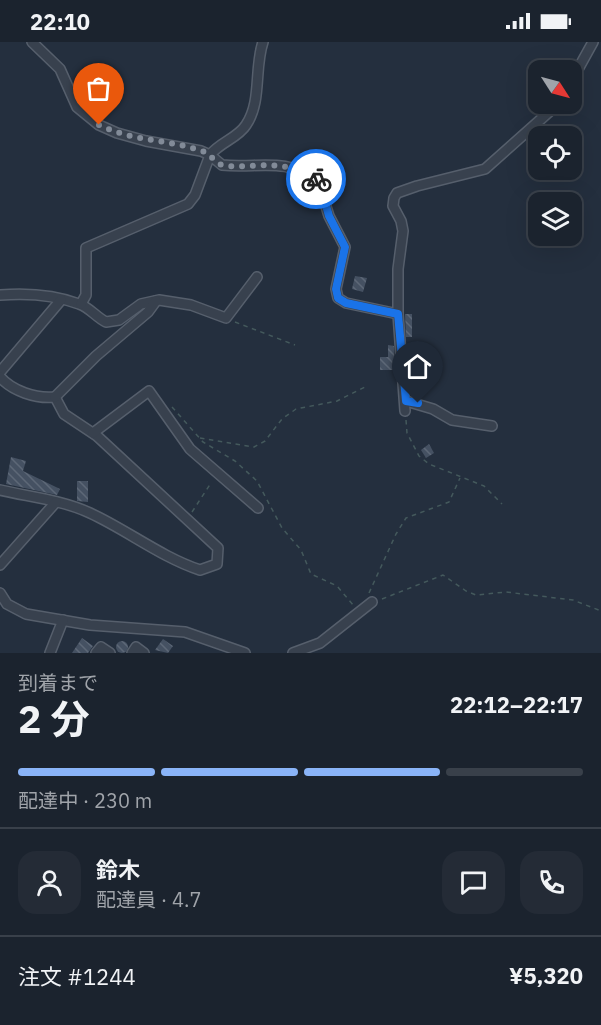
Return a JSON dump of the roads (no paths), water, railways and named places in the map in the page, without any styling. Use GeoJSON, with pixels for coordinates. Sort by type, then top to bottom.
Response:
{"type":"FeatureCollection","features":[{"type":"Feature","properties":{"kind":"street"},"geometry":{"type":"LineString","coordinates":[[32,42],[60,69],[77,107],[99,125],[136,139],[201,151],[222,165],[272,165],[304,172],[318,181],[329,216],[345,247],[336,289],[338,298],[346,303],[398,314]]}},
{"type":"Feature","properties":{"kind":"street"},"geometry":{"type":"LineString","coordinates":[[81,304],[86,295],[86,248],[188,204],[195,195],[210,155],[224,141],[244,129],[251,117],[262,42]]}},
{"type":"Feature","properties":{"kind":"street"},"geometry":{"type":"LineString","coordinates":[[582,62],[593,42]]}},
{"type":"Feature","properties":{"kind":"street"},"geometry":{"type":"LineString","coordinates":[[405,411],[398,314],[398,269],[403,231],[392,202],[397,194],[485,169],[547,114]]}},
{"type":"Feature","properties":{"kind":"street"},"geometry":{"type":"LineString","coordinates":[[0,294],[20,294],[81,304],[106,322],[119,320],[141,304],[156,301],[190,305],[226,318],[257,277]]}},
{"type":"Feature","properties":{"kind":"street"},"geometry":{"type":"LineString","coordinates":[[0,372],[61,300]]}},
{"type":"Feature","properties":{"kind":"street"},"geometry":{"type":"LineString","coordinates":[[0,377],[8,386],[18,390],[37,396],[55,397],[96,356],[148,312],[156,301]]}},
{"type":"Feature","properties":{"kind":"street"},"geometry":{"type":"LineString","coordinates":[[93,433],[149,391],[190,449],[258,508]]}},
{"type":"Feature","properties":{"kind":"street"},"geometry":{"type":"LineString","coordinates":[[0,490],[56,502],[88,512],[186,565],[200,570],[218,564],[218,548],[93,433],[64,414],[55,397]]}},
{"type":"Feature","properties":{"kind":"street"},"geometry":{"type":"LineString","coordinates":[[406,401],[433,409],[452,420],[492,426]]}},
{"type":"Feature","properties":{"kind":"street"},"geometry":{"type":"LineString","coordinates":[[0,565],[56,502]]}},
{"type":"Feature","properties":{"kind":"street"},"geometry":{"type":"LineString","coordinates":[[0,593],[7,604],[16,610],[114,628],[185,632],[245,653]]}},
{"type":"Feature","properties":{"kind":"street"},"geometry":{"type":"LineString","coordinates":[[293,653],[320,643],[372,602]]}},
{"type":"Feature","properties":{"kind":"street"},"geometry":{"type":"LineString","coordinates":[[50,653],[63,620]]}},
{"type":"Feature","properties":{"kind":"street"},"geometry":{"type":"LineString","coordinates":[[96,653],[101,647],[110,653]]}},
{"type":"Feature","properties":{"kind":"street"},"geometry":{"type":"LineString","coordinates":[[132,653],[136,647],[144,653]]}}]}
